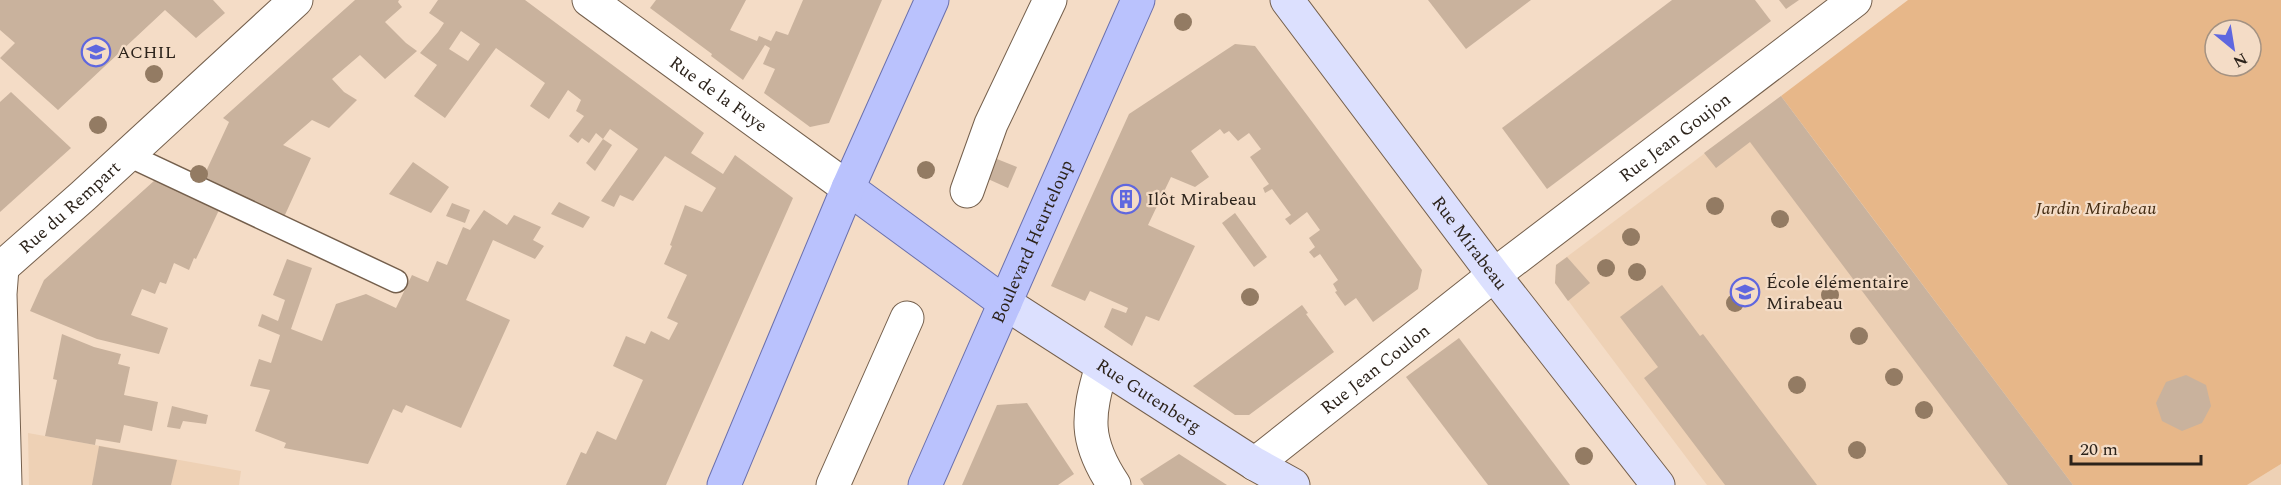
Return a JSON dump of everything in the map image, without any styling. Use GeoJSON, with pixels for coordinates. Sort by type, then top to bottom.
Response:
{"type":"FeatureCollection","features":[{"type":"Feature","properties":{"kind":"main road"},"geometry":{"type":"LineString","coordinates":[[724,485],[848,188],[932,0]]}},
{"type":"Feature","properties":{"kind":"main road","name":"Boulevard Heurteloup"},"geometry":{"type":"LineString","coordinates":[[925,485],[1138,0]]}},
{"type":"Feature","properties":{"kind":"main road","name":"Rue Mirabeau"},"geometry":{"type":"LineString","coordinates":[[1287,0],[1494,275],[1658,485]]}},
{"type":"Feature","properties":{"kind":"main road"},"geometry":{"type":"LineString","coordinates":[[848,188],[1005,303]]}},
{"type":"Feature","properties":{"kind":"main road","name":"Rue Gutenberg"},"geometry":{"type":"LineString","coordinates":[[1005,303],[1255,464],[1293,485]]}},
{"type":"Feature","properties":{"kind":"street","name":"Rue du Rempart"},"geometry":{"type":"LineString","coordinates":[[4,485],[1,268],[296,0]]}},
{"type":"Feature","properties":{"kind":"street","name":"Rue de la Fuye"},"geometry":{"type":"LineString","coordinates":[[589,0],[848,188]]}},
{"type":"Feature","properties":{"kind":"street"},"geometry":{"type":"LineString","coordinates":[[967,191],[991,124],[1050,0]]}},
{"type":"Feature","properties":{"kind":"street","name":"Rue Jean Goujon"},"geometry":{"type":"LineString","coordinates":[[1494,275],[1855,0]]}},
{"type":"Feature","properties":{"kind":"street","name":"Rue Jean Coulon"},"geometry":{"type":"LineString","coordinates":[[1255,464],[1494,275]]}},
{"type":"Feature","properties":{"kind":"street"},"geometry":{"type":"LineString","coordinates":[[833,485],[907,318]]}},
{"type":"Feature","properties":{"kind":"street"},"geometry":{"type":"LineString","coordinates":[[1102,366],[1095,390],[1090,432],[1101,465],[1114,485]]}},
{"type":"Feature","properties":{"kind":"lane"},"geometry":{"type":"LineString","coordinates":[[128,155],[396,281]]}},
{"type":"Feature","properties":{"kind":"shaded area","name":"École élémentaire Mirabeau"},"geometry":{"type":"Polygon","coordinates":[[[1781,96],[2073,485],[1707,485],[1555,283],[1556,265],[1781,96]]]}},
{"type":"Feature","properties":{"kind":"shaded area"},"geometry":{"type":"Polygon","coordinates":[[[28,433],[241,471],[239,485],[29,485],[28,433]]]}},
{"type":"Feature","properties":{"kind":"shaded area"},"geometry":{"type":"Polygon","coordinates":[[[2281,464],[2281,485],[2247,485],[2281,464]]]}},
{"type":"Feature","properties":{"kind":"green space","name":"Jardin Mirabeau"},"geometry":{"type":"Polygon","coordinates":[[[1908,0],[2281,0],[2281,464],[2247,485],[2073,485],[1781,96],[1908,0]]]}},
{"type":"Feature","properties":{"kind":"building"},"geometry":{"type":"Polygon","coordinates":[[[0,0],[213,0],[225,13],[196,38],[165,10],[58,110],[0,58],[15,43],[0,30],[0,0]]]}},
{"type":"Feature","properties":{"kind":"building"},"geometry":{"type":"Polygon","coordinates":[[[355,0],[399,0],[402,7],[385,22],[417,51],[385,79],[360,55],[332,79],[344,92],[357,100],[329,128],[312,120],[283,145],[311,158],[284,217],[202,180],[229,122],[223,118],[355,0]]]}},
{"type":"Feature","properties":{"kind":"building"},"geometry":{"type":"Polygon","coordinates":[[[438,0],[525,0],[704,133],[691,153],[723,174],[735,155],[793,198],[666,485],[566,485],[581,452],[586,454],[597,431],[616,440],[643,380],[613,366],[626,336],[645,344],[651,331],[669,340],[678,323],[667,318],[687,275],[664,264],[685,205],[702,212],[716,188],[665,156],[633,201],[620,195],[614,207],[601,201],[638,149],[610,129],[603,139],[596,133],[589,143],[582,138],[578,143],[569,136],[584,116],[576,111],[581,100],[568,90],[549,119],[530,106],[545,83],[496,48],[445,118],[414,96],[437,65],[420,53],[444,23],[429,13],[438,0]],[[461,31],[449,49],[468,61],[480,44],[461,31]]]}},
{"type":"Feature","properties":{"kind":"building"},"geometry":{"type":"Polygon","coordinates":[[[656,0],[746,0],[730,30],[757,41],[759,36],[771,41],[776,31],[788,35],[803,0],[882,0],[829,123],[810,127],[764,93],[775,69],[763,64],[770,48],[765,45],[743,80],[650,8],[656,0]]]}},
{"type":"Feature","properties":{"kind":"building"},"geometry":{"type":"Polygon","coordinates":[[[1428,0],[1531,0],[1466,49],[1428,0]]]}},
{"type":"Feature","properties":{"kind":"building"},"geometry":{"type":"Polygon","coordinates":[[[1672,0],[1755,0],[1771,21],[1547,189],[1502,128],[1672,0]]]}},
{"type":"Feature","properties":{"kind":"building"},"geometry":{"type":"Polygon","coordinates":[[[1779,0],[1799,0],[1786,9],[1779,0]]]}},
{"type":"Feature","properties":{"kind":"building"},"geometry":{"type":"Polygon","coordinates":[[[1235,44],[1255,46],[1307,115],[1422,270],[1418,289],[1373,322],[1356,298],[1345,306],[1335,292],[1337,291],[1333,284],[1338,280],[1320,254],[1314,258],[1309,252],[1315,247],[1309,238],[1320,230],[1307,212],[1290,225],[1285,219],[1291,215],[1272,189],[1265,193],[1263,188],[1269,184],[1250,157],[1261,149],[1249,133],[1238,141],[1229,131],[1224,134],[1220,129],[1191,151],[1209,177],[1195,187],[1171,177],[1148,225],[1195,246],[1159,321],[1146,316],[1132,346],[1104,327],[1112,308],[1126,313],[1128,308],[1090,291],[1085,301],[1051,286],[1129,114],[1235,44]]]}},
{"type":"Feature","properties":{"kind":"building"},"geometry":{"type":"Polygon","coordinates":[[[11,92],[71,148],[0,212],[0,102],[11,92]]]}},
{"type":"Feature","properties":{"kind":"building"},"geometry":{"type":"Polygon","coordinates":[[[1781,96],[2073,485],[2008,485],[1750,142],[1716,168],[1704,153],[1781,96]]]}},
{"type":"Feature","properties":{"kind":"building"},"geometry":{"type":"Polygon","coordinates":[[[603,139],[612,145],[595,171],[586,163],[603,139]]]}},
{"type":"Feature","properties":{"kind":"building"},"geometry":{"type":"Polygon","coordinates":[[[997,159],[1017,167],[1008,188],[988,179],[997,159]]]}},
{"type":"Feature","properties":{"kind":"building"},"geometry":{"type":"Polygon","coordinates":[[[413,162],[449,187],[431,213],[389,194],[413,162]]]}},
{"type":"Feature","properties":{"kind":"building"},"geometry":{"type":"Polygon","coordinates":[[[155,180],[219,210],[189,270],[174,263],[166,284],[160,282],[155,294],[142,289],[131,315],[168,328],[159,354],[97,339],[30,311],[44,280],[155,180]]]}},
{"type":"Feature","properties":{"kind":"building"},"geometry":{"type":"Polygon","coordinates":[[[559,202],[590,217],[583,228],[551,214],[559,202]]]}},
{"type":"Feature","properties":{"kind":"building"},"geometry":{"type":"Polygon","coordinates":[[[452,203],[470,210],[465,223],[446,216],[452,203]]]}},
{"type":"Feature","properties":{"kind":"building"},"geometry":{"type":"Polygon","coordinates":[[[484,210],[507,225],[514,215],[541,227],[533,240],[544,246],[535,259],[493,240],[466,300],[510,320],[461,428],[406,405],[402,413],[393,409],[368,464],[284,448],[286,443],[255,431],[270,390],[250,386],[259,359],[271,363],[280,335],[258,326],[262,314],[278,321],[285,300],[273,295],[287,259],[312,268],[291,329],[322,341],[336,304],[366,294],[396,308],[412,275],[428,282],[437,261],[447,265],[463,227],[470,230],[484,210]]]}},
{"type":"Feature","properties":{"kind":"building"},"geometry":{"type":"Polygon","coordinates":[[[1235,213],[1267,257],[1254,267],[1222,223],[1235,213]]]}},
{"type":"Feature","properties":{"kind":"building"},"geometry":{"type":"Polygon","coordinates":[[[1567,257],[1590,283],[1568,301],[1555,283],[1556,265],[1567,257]]]}},
{"type":"Feature","properties":{"kind":"building"},"geometry":{"type":"Polygon","coordinates":[[[1662,285],[1700,336],[1703,334],[1817,485],[1725,485],[1644,378],[1658,367],[1620,317],[1662,285]]]}},
{"type":"Feature","properties":{"kind":"building"},"geometry":{"type":"Polygon","coordinates":[[[1302,305],[1334,352],[1249,415],[1235,415],[1193,386],[1302,305]]]}},
{"type":"Feature","properties":{"kind":"building"},"geometry":{"type":"Polygon","coordinates":[[[62,334],[94,347],[121,354],[118,364],[130,367],[124,395],[158,402],[152,431],[124,425],[120,443],[96,439],[95,445],[45,436],[57,380],[53,379],[62,334]]]}},
{"type":"Feature","properties":{"kind":"building"},"geometry":{"type":"Polygon","coordinates":[[[1459,338],[1570,485],[1488,485],[1406,377],[1459,338]]]}},
{"type":"Feature","properties":{"kind":"building"},"geometry":{"type":"Polygon","coordinates":[[[2186,375],[2206,385],[2211,406],[2202,423],[2182,431],[2162,421],[2156,403],[2166,382],[2186,375]]]}},
{"type":"Feature","properties":{"kind":"building"},"geometry":{"type":"Polygon","coordinates":[[[1027,403],[1074,474],[1058,485],[962,485],[997,405],[1027,403]]]}},
{"type":"Feature","properties":{"kind":"building"},"geometry":{"type":"Polygon","coordinates":[[[172,406],[208,415],[206,424],[183,421],[180,429],[167,427],[172,406]]]}},
{"type":"Feature","properties":{"kind":"building"},"geometry":{"type":"Polygon","coordinates":[[[99,446],[177,460],[171,485],[92,485],[99,446]]]}},
{"type":"Feature","properties":{"kind":"building"},"geometry":{"type":"Polygon","coordinates":[[[1179,454],[1227,485],[1144,485],[1140,479],[1179,454]]]}},
{"type":"Feature","properties":{"kind":"place","name":"ACHIL"},"geometry":{"type":"Point","coordinates":[96,52]}},
{"type":"Feature","properties":{"kind":"place","name":"Ilôt Mirabeau"},"geometry":{"type":"Point","coordinates":[1126,199]}},
{"type":"Feature","properties":{"kind":"place","name":"École élémentaire Mirabeau"},"geometry":{"type":"Point","coordinates":[1745,292]}}]}
